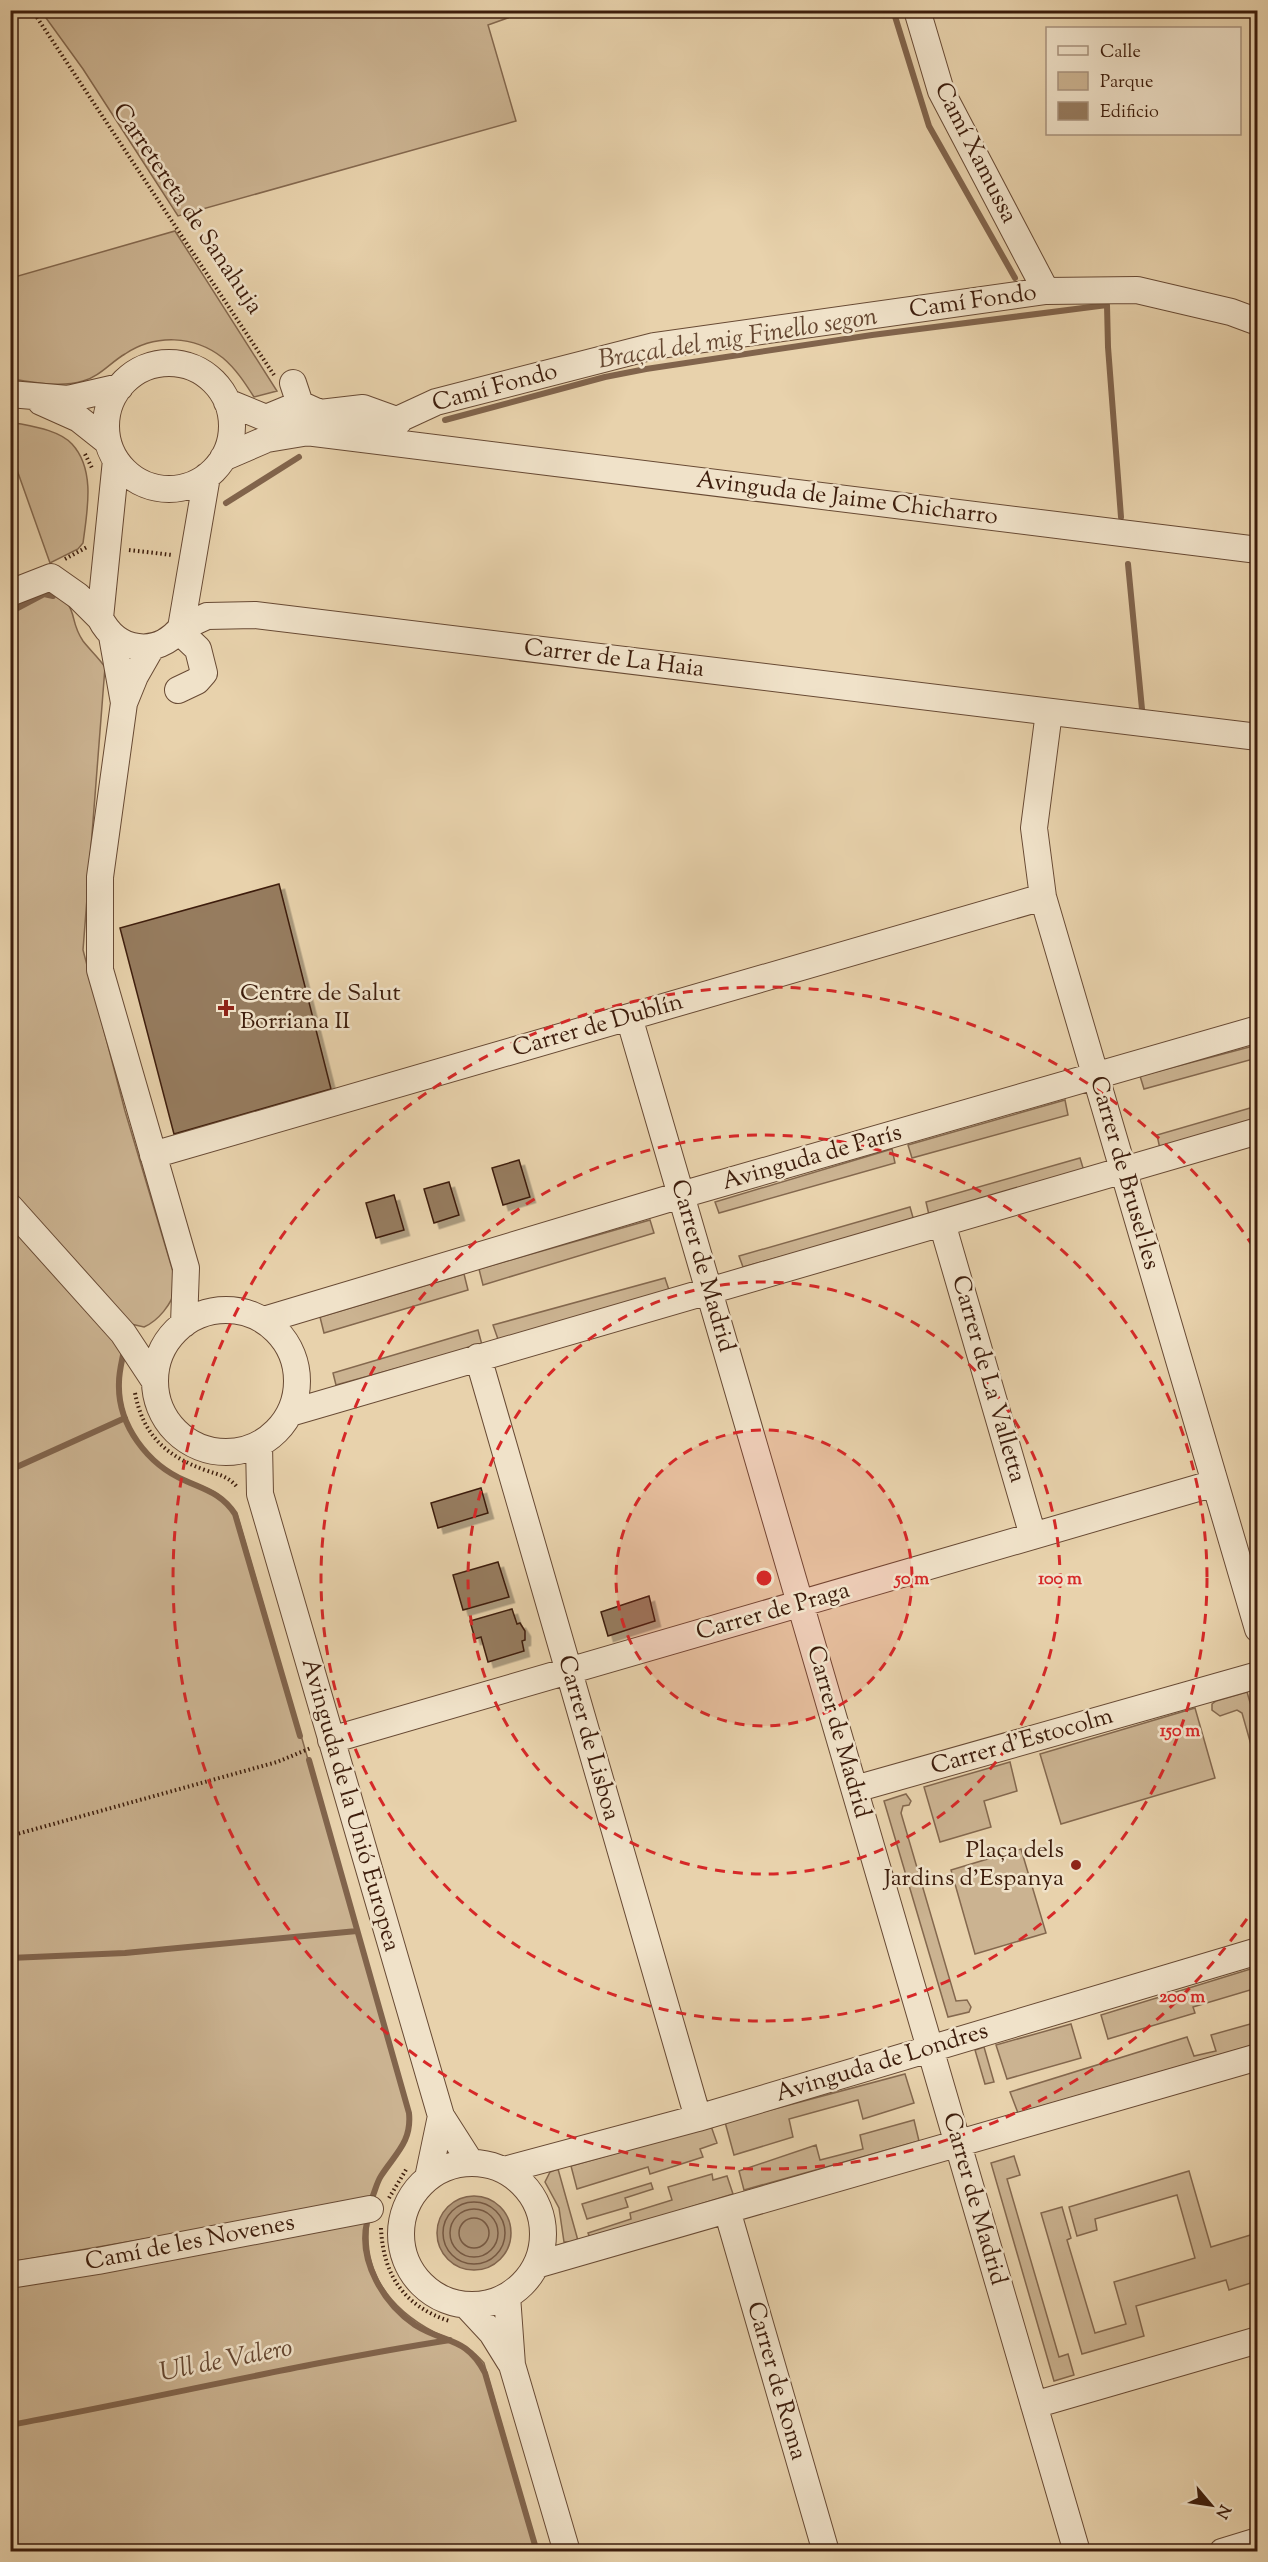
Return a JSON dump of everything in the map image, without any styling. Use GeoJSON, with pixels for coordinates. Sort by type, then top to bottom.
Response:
{"type":"FeatureCollection","features":[{"type":"Feature","properties":{"kind":"street","name":"Camí Xamussa"},"geometry":{"type":"LineString","coordinates":[[917,10],[941,91],[1046,291]]}},
{"type":"Feature","properties":{"kind":"street","name":"Camí Fondo"},"geometry":{"type":"LineString","coordinates":[[339,436],[397,420],[436,402],[654,346],[1046,291],[1137,290],[1231,312],[1257,322]]}},
{"type":"Feature","properties":{"kind":"street"},"geometry":{"type":"LineString","coordinates":[[10,593],[51,577],[78,596],[106,627],[123,644],[137,648],[151,648],[168,641],[180,629],[192,557],[215,467],[232,430],[232,416],[227,402],[210,378],[198,370],[178,364],[156,364],[142,369],[120,387],[107,413],[112,451],[97,547],[106,627],[124,703]]}},
{"type":"Feature","properties":{"kind":"street"},"geometry":{"type":"LineString","coordinates":[[19,395],[68,399],[120,387]]}},
{"type":"Feature","properties":{"kind":"street"},"geometry":{"type":"LineString","coordinates":[[19,395],[79,419],[112,451],[125,472],[151,487],[180,488],[267,439],[306,432]]}},
{"type":"Feature","properties":{"kind":"street"},"geometry":{"type":"LineString","coordinates":[[266,418],[295,398],[320,413],[363,408],[397,420],[436,447]]}},
{"type":"Feature","properties":{"kind":"street"},"geometry":{"type":"LineString","coordinates":[[227,402],[306,432]]}},
{"type":"Feature","properties":{"kind":"street","name":"Avinguda de Jaime Chicharro"},"geometry":{"type":"LineString","coordinates":[[306,432],[1257,550]]}},
{"type":"Feature","properties":{"kind":"street","name":"Carrer de La Haia"},"geometry":{"type":"LineString","coordinates":[[180,629],[207,616],[255,615],[1049,712]]}},
{"type":"Feature","properties":{"kind":"street"},"geometry":{"type":"LineString","coordinates":[[178,690],[197,681],[204,673],[198,649],[180,629]]}},
{"type":"Feature","properties":{"kind":"street"},"geometry":{"type":"LineString","coordinates":[[151,648],[135,676],[124,703],[100,877],[100,970],[186,1268],[184,1324]]}},
{"type":"Feature","properties":{"kind":"street"},"geometry":{"type":"LineString","coordinates":[[1049,712],[1257,737]]}},
{"type":"Feature","properties":{"kind":"street","name":"Carrer de Brusel·les"},"geometry":{"type":"LineString","coordinates":[[1049,712],[1034,828],[1043,897],[1257,1629]]}},
{"type":"Feature","properties":{"kind":"street","name":"Carrer de Dublín"},"geometry":{"type":"LineString","coordinates":[[153,1155],[1043,897]]}},
{"type":"Feature","properties":{"kind":"street","name":"Carrer de Madrid"},"geometry":{"type":"LineString","coordinates":[[629,1017],[1077,2552]]}},
{"type":"Feature","properties":{"kind":"street","name":"Avinguda de París"},"geometry":{"type":"LineString","coordinates":[[264,1320],[681,1195],[1257,1029]]}},
{"type":"Feature","properties":{"kind":"street"},"geometry":{"type":"LineString","coordinates":[[290,1413],[1257,1131]]}},
{"type":"Feature","properties":{"kind":"street"},"geometry":{"type":"LineString","coordinates":[[10,1207],[123,1334],[144,1381],[166,1420],[180,1437],[198,1448],[219,1453],[233,1453],[259,1445],[277,1431],[290,1413],[297,1392],[297,1372],[291,1351],[280,1334],[264,1320],[243,1311],[219,1310],[201,1314],[184,1324],[165,1344],[144,1381]]}},
{"type":"Feature","properties":{"kind":"street","name":"Carrer de La Valletta"},"geometry":{"type":"LineString","coordinates":[[942,1223],[1033,1536]]}},
{"type":"Feature","properties":{"kind":"street"},"geometry":{"type":"LineString","coordinates":[[186,1268],[219,1310]]}},
{"type":"Feature","properties":{"kind":"street"},"geometry":{"type":"LineString","coordinates":[[123,1334],[165,1344]]}},
{"type":"Feature","properties":{"kind":"street","name":"Carrer de Lisboa"},"geometry":{"type":"LineString","coordinates":[[478,1357],[698,2118]]}},
{"type":"Feature","properties":{"kind":"street","name":"Avinguda de la Unió Europea"},"geometry":{"type":"LineString","coordinates":[[251,1493],[259,1445]]}},
{"type":"Feature","properties":{"kind":"street","name":"Avinguda de la Unió Europea"},"geometry":{"type":"LineString","coordinates":[[219,1453],[251,1493],[331,1740],[441,2116],[471,2163]]}},
{"type":"Feature","properties":{"kind":"street","name":"Carrer de Praga"},"geometry":{"type":"LineString","coordinates":[[331,1740],[1215,1483]]}},
{"type":"Feature","properties":{"kind":"street","name":"Carrer d'Estocolm"},"geometry":{"type":"LineString","coordinates":[[855,1789],[1257,1675]]}},
{"type":"Feature","properties":{"kind":"street","name":"Avinguda de Londres"},"geometry":{"type":"LineString","coordinates":[[504,2170],[698,2118],[1257,1951]]}},
{"type":"Feature","properties":{"kind":"street"},"geometry":{"type":"LineString","coordinates":[[536,2265],[1257,2057]]}},
{"type":"Feature","properties":{"kind":"street","name":"Avinguda de la Unió Europea"},"geometry":{"type":"LineString","coordinates":[[419,2171],[441,2116]]}},
{"type":"Feature","properties":{"kind":"street"},"geometry":{"type":"LineString","coordinates":[[459,2314],[507,2296],[524,2283],[536,2265],[542,2247],[543,2229],[540,2211],[526,2187],[504,2170],[471,2163],[419,2171],[386,2210],[402,2220],[401,2236],[405,2257],[414,2275],[428,2290],[446,2301],[459,2314],[492,2333],[512,2365]]}},
{"type":"Feature","properties":{"kind":"street","name":"Camí de les Novenes"},"geometry":{"type":"LineString","coordinates":[[10,2275],[386,2210]]}},
{"type":"Feature","properties":{"kind":"street","name":"Carrer de Roma"},"geometry":{"type":"LineString","coordinates":[[727,2210],[826,2552]]}},
{"type":"Feature","properties":{"kind":"street"},"geometry":{"type":"LineString","coordinates":[[507,2296],[512,2365],[567,2552]]}},
{"type":"Feature","properties":{"kind":"street"},"geometry":{"type":"LineString","coordinates":[[1034,2405],[1257,2340]]}},
{"type":"Feature","properties":{"kind":"street"},"geometry":{"type":"LineString","coordinates":[[1222,2552],[1257,2541]]}},
{"type":"Feature","properties":{"kind":"path","name":"Carretereta de Sanahuja"},"geometry":{"type":"LineString","coordinates":[[32,10],[262,354],[295,398]]}},
{"type":"Feature","properties":{"kind":"path"},"geometry":{"type":"LineString","coordinates":[[79,445],[91,463],[92,473]]}},
{"type":"Feature","properties":{"kind":"path"},"geometry":{"type":"LineString","coordinates":[[97,547],[192,557]]}},
{"type":"Feature","properties":{"kind":"path"},"geometry":{"type":"LineString","coordinates":[[144,1381],[139,1414],[157,1442],[178,1459],[229,1478],[251,1493]]}},
{"type":"Feature","properties":{"kind":"path"},"geometry":{"type":"LineString","coordinates":[[10,1836],[277,1762],[331,1740]]}},
{"type":"Feature","properties":{"kind":"path"},"geometry":{"type":"LineString","coordinates":[[419,2171],[392,2191],[386,2210],[385,2260],[396,2285],[416,2306],[459,2314]]}},
{"type":"Feature","properties":{"kind":"green space"},"geometry":{"type":"Polygon","coordinates":[[[41,11],[527,11],[488,25],[516,121],[178,216],[83,69],[41,11]]]}},
{"type":"Feature","properties":{"kind":"green space"},"geometry":{"type":"Polygon","coordinates":[[[175,231],[277,391],[254,397],[236,371],[212,350],[187,341],[174,340],[162,340],[137,347],[83,381],[56,384],[11,379],[11,278],[175,231]]]}},
{"type":"Feature","properties":{"kind":"green space"},"geometry":{"type":"Polygon","coordinates":[[[11,422],[43,429],[66,439],[80,454],[84,466],[88,492],[83,543],[78,549],[50,563],[11,453],[11,422]]]}},
{"type":"Feature","properties":{"kind":"green space"},"geometry":{"type":"Polygon","coordinates":[[[45,589],[57,595],[69,606],[83,641],[105,667],[83,950],[125,1111],[175,1281],[173,1295],[168,1306],[154,1321],[144,1327],[131,1324],[11,1200],[10,608],[45,589]]]}},
{"type":"Feature","properties":{"kind":"green space"},"geometry":{"type":"Polygon","coordinates":[[[1257,1045],[1257,1058],[1144,1089],[1140,1076],[1257,1045]]]}},
{"type":"Feature","properties":{"kind":"green space"},"geometry":{"type":"Polygon","coordinates":[[[1065,1100],[1068,1115],[912,1158],[908,1145],[1065,1100]]]}},
{"type":"Feature","properties":{"kind":"green space"},"geometry":{"type":"Polygon","coordinates":[[[1257,1106],[1257,1121],[1160,1149],[1157,1135],[1257,1106]]]}},
{"type":"Feature","properties":{"kind":"green space"},"geometry":{"type":"Polygon","coordinates":[[[892,1149],[895,1163],[719,1213],[715,1202],[892,1149]]]}},
{"type":"Feature","properties":{"kind":"green space"},"geometry":{"type":"Polygon","coordinates":[[[1080,1158],[1084,1171],[929,1215],[926,1202],[1080,1158]]]}},
{"type":"Feature","properties":{"kind":"green space"},"geometry":{"type":"Polygon","coordinates":[[[910,1207],[914,1221],[743,1267],[739,1256],[910,1207]]]}},
{"type":"Feature","properties":{"kind":"green space"},"geometry":{"type":"Polygon","coordinates":[[[10,1217],[125,1349],[120,1381],[121,1399],[130,1426],[144,1449],[164,1468],[217,1494],[231,1505],[237,1514],[410,2112],[406,2139],[370,2200],[11,2262],[10,1217]]]}},
{"type":"Feature","properties":{"kind":"green space"},"geometry":{"type":"Polygon","coordinates":[[[650,1220],[654,1233],[483,1285],[479,1269],[650,1220]]]}},
{"type":"Feature","properties":{"kind":"green space"},"geometry":{"type":"Polygon","coordinates":[[[464,1274],[468,1290],[324,1333],[320,1317],[464,1274]]]}},
{"type":"Feature","properties":{"kind":"green space"},"geometry":{"type":"Polygon","coordinates":[[[665,1278],[669,1290],[499,1342],[493,1325],[665,1278]]]}},
{"type":"Feature","properties":{"kind":"green space"},"geometry":{"type":"Polygon","coordinates":[[[478,1330],[482,1345],[336,1385],[333,1373],[478,1330]]]}},
{"type":"Feature","properties":{"kind":"green space"},"geometry":{"type":"Polygon","coordinates":[[[1247,1692],[1257,1726],[1257,1766],[1242,1713],[1237,1710],[1220,1716],[1212,1710],[1212,1704],[1216,1701],[1247,1692]]]}},
{"type":"Feature","properties":{"kind":"green space"},"geometry":{"type":"Polygon","coordinates":[[[1195,1708],[1215,1778],[1061,1824],[1040,1754],[1195,1708]]]}},
{"type":"Feature","properties":{"kind":"green space"},"geometry":{"type":"Polygon","coordinates":[[[1010,1762],[1017,1791],[984,1801],[991,1827],[940,1842],[924,1787],[1010,1762]]]}},
{"type":"Feature","properties":{"kind":"green space"},"geometry":{"type":"Polygon","coordinates":[[[906,1794],[911,1801],[909,1805],[903,1806],[901,1813],[956,2001],[967,2000],[971,2007],[969,2012],[948,2017],[884,1801],[906,1794]]]}},
{"type":"Feature","properties":{"kind":"green space"},"geometry":{"type":"Polygon","coordinates":[[[1021,1849],[1046,1933],[975,1954],[951,1870],[1021,1849]]]}},
{"type":"Feature","properties":{"kind":"green space"},"geometry":{"type":"Polygon","coordinates":[[[1257,1967],[1257,1988],[1193,2007],[1195,2013],[1108,2039],[1101,2015],[1257,1967]]]}},
{"type":"Feature","properties":{"kind":"green space"},"geometry":{"type":"Polygon","coordinates":[[[1257,2008],[1257,2044],[1018,2113],[1010,2092],[1187,2037],[1194,2056],[1216,2051],[1211,2035],[1254,2023],[1251,2010],[1257,2008]]]}},
{"type":"Feature","properties":{"kind":"green space"},"geometry":{"type":"Polygon","coordinates":[[[1071,2024],[1081,2058],[1007,2079],[996,2045],[1071,2024]]]}},
{"type":"Feature","properties":{"kind":"green space"},"geometry":{"type":"Polygon","coordinates":[[[984,2047],[994,2082],[985,2084],[975,2050],[984,2047]]]}},
{"type":"Feature","properties":{"kind":"green space"},"geometry":{"type":"Polygon","coordinates":[[[905,2074],[914,2103],[863,2119],[858,2100],[789,2119],[793,2137],[734,2155],[725,2122],[905,2074]]]}},
{"type":"Feature","properties":{"kind":"green space"},"geometry":{"type":"Polygon","coordinates":[[[914,2120],[919,2141],[744,2190],[739,2171],[816,2145],[820,2160],[863,2149],[860,2135],[914,2120]]]}},
{"type":"Feature","properties":{"kind":"green space"},"geometry":{"type":"Polygon","coordinates":[[[711,2126],[717,2143],[700,2149],[703,2157],[650,2174],[648,2167],[577,2189],[571,2166],[711,2126]]]}},
{"type":"Feature","properties":{"kind":"green space"},"geometry":{"type":"Polygon","coordinates":[[[1014,2156],[1020,2175],[1007,2179],[1059,2357],[1068,2354],[1074,2375],[1054,2381],[991,2163],[1014,2156]]]}},
{"type":"Feature","properties":{"kind":"green space"},"geometry":{"type":"Polygon","coordinates":[[[558,2169],[578,2242],[564,2242],[559,2208],[545,2182],[550,2172],[558,2169]]]}},
{"type":"Feature","properties":{"kind":"green space"},"geometry":{"type":"Polygon","coordinates":[[[1189,2171],[1211,2247],[1257,2233],[1257,2281],[1229,2290],[1226,2280],[1136,2306],[1144,2336],[1082,2354],[1041,2213],[1062,2207],[1071,2238],[1067,2240],[1095,2333],[1126,2324],[1114,2282],[1195,2258],[1177,2195],[1095,2219],[1097,2230],[1077,2236],[1069,2207],[1189,2171]]]}},
{"type":"Feature","properties":{"kind":"green space"},"geometry":{"type":"Polygon","coordinates":[[[712,2174],[713,2180],[727,2176],[733,2194],[590,2238],[588,2233],[631,2219],[630,2213],[672,2200],[668,2187],[712,2174]]]}},
{"type":"Feature","properties":{"kind":"green space"},"geometry":{"type":"Polygon","coordinates":[[[651,2183],[653,2189],[625,2198],[628,2207],[587,2219],[582,2204],[651,2183]]]}},
{"type":"Feature","properties":{"kind":"green space"},"geometry":{"type":"Polygon","coordinates":[[[369,2221],[370,2257],[382,2287],[392,2300],[418,2323],[467,2347],[484,2363],[538,2551],[11,2551],[10,2283],[369,2221]]]}},
{"type":"Feature","properties":{"kind":"water"},"geometry":{"type":"Polygon","coordinates":[[[467,2196],[481,2196],[495,2202],[505,2212],[511,2226],[511,2240],[505,2254],[495,2264],[481,2270],[467,2270],[453,2264],[443,2254],[437,2240],[437,2226],[443,2212],[453,2202],[467,2196]]]}},
{"type":"Feature","properties":{"kind":"building","name":"Centre de Salut Borriana II"},"geometry":{"type":"Polygon","coordinates":[[[279,884],[331,1089],[174,1134],[120,928],[279,884]]]}},
{"type":"Feature","properties":{"kind":"building"},"geometry":{"type":"Polygon","coordinates":[[[519,1160],[530,1197],[503,1205],[492,1168],[519,1160]]]}},
{"type":"Feature","properties":{"kind":"building"},"geometry":{"type":"Polygon","coordinates":[[[449,1182],[459,1215],[434,1223],[424,1189],[449,1182]]]}},
{"type":"Feature","properties":{"kind":"building"},"geometry":{"type":"Polygon","coordinates":[[[394,1195],[404,1230],[376,1238],[366,1203],[394,1195]]]}},
{"type":"Feature","properties":{"kind":"building"},"geometry":{"type":"Polygon","coordinates":[[[481,1488],[488,1513],[438,1528],[431,1503],[481,1488]]]}},
{"type":"Feature","properties":{"kind":"building"},"geometry":{"type":"Polygon","coordinates":[[[498,1562],[509,1597],[463,1610],[453,1575],[498,1562]]]}},
{"type":"Feature","properties":{"kind":"building"},"geometry":{"type":"Polygon","coordinates":[[[649,1596],[655,1621],[608,1636],[601,1612],[649,1596]]]}},
{"type":"Feature","properties":{"kind":"building"},"geometry":{"type":"Polygon","coordinates":[[[512,1609],[517,1624],[520,1623],[525,1631],[525,1640],[522,1641],[524,1651],[488,1662],[481,1637],[475,1639],[470,1621],[512,1609]]]}},
{"type":"Feature","properties":{"kind":"waterway"},"geometry":{"type":"LineString","coordinates":[[893,10],[929,126],[1015,278]]}},
{"type":"Feature","properties":{"kind":"waterway","name":"Braçal del mig Finello segon"},"geometry":{"type":"LineString","coordinates":[[445,420],[605,377],[646,369],[872,335],[1107,305],[1121,517]]}},
{"type":"Feature","properties":{"kind":"waterway","name":"Braçal del mig Finello segon"},"geometry":{"type":"LineString","coordinates":[[226,503],[299,457]]}},
{"type":"Feature","properties":{"kind":"waterway"},"geometry":{"type":"LineString","coordinates":[[1128,564],[1142,709]]}},
{"type":"Feature","properties":{"kind":"waterway","name":"Braçal del mig Finello segon"},"geometry":{"type":"LineString","coordinates":[[10,612],[44,594],[53,596]]}},
{"type":"Feature","properties":{"kind":"waterway"},"geometry":{"type":"LineString","coordinates":[[124,1350],[119,1378],[120,1398],[129,1428],[138,1442],[159,1465],[172,1474],[219,1497],[235,1514],[300,1736]]}},
{"type":"Feature","properties":{"kind":"waterway"},"geometry":{"type":"LineString","coordinates":[[10,1470],[125,1418]]}},
{"type":"Feature","properties":{"kind":"waterway"},"geometry":{"type":"LineString","coordinates":[[309,1760],[409,2113],[405,2140],[380,2178],[372,2198]]}},
{"type":"Feature","properties":{"kind":"waterway"},"geometry":{"type":"LineString","coordinates":[[10,1958],[125,1953],[357,1931]]}},
{"type":"Feature","properties":{"kind":"waterway"},"geometry":{"type":"LineString","coordinates":[[367,2222],[366,2252],[370,2266],[393,2306],[415,2325],[462,2347],[478,2361],[485,2373],[537,2552]]}},
{"type":"Feature","properties":{"kind":"waterway","name":"Ull de Valero"},"geometry":{"type":"LineString","coordinates":[[10,2425],[340,2359],[450,2340]]}},
{"type":"Feature","properties":{"kind":"place","name":"Centre de Salut Borriana II"},"geometry":{"type":"Point","coordinates":[226,1008]}},
{"type":"Feature","properties":{"kind":"place","name":"Plaça dels Jardins d'Espanya"},"geometry":{"type":"Point","coordinates":[1076,1865]}}]}
